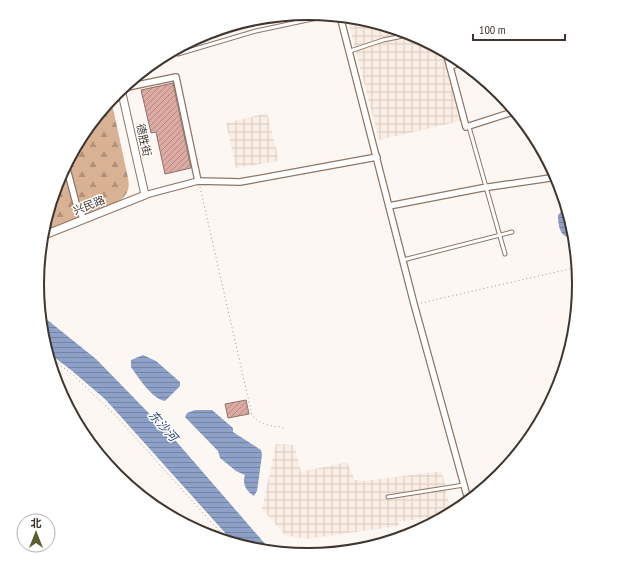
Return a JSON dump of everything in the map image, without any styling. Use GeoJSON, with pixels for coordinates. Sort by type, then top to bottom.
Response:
{"type":"FeatureCollection","features":[{"type":"Feature","properties":{"kind":"street"},"geometry":{"type":"LineString","coordinates":[[342,22],[414,304],[467,496]]}},
{"type":"Feature","properties":{"kind":"street"},"geometry":{"type":"LineString","coordinates":[[448,60],[466,127],[510,113]]}},
{"type":"Feature","properties":{"kind":"street"},"geometry":{"type":"LineString","coordinates":[[450,66],[454,65]]}},
{"type":"Feature","properties":{"kind":"street"},"geometry":{"type":"LineString","coordinates":[[135,85],[176,77],[198,181]]}},
{"type":"Feature","properties":{"kind":"street","name":"德胜街"},"geometry":{"type":"LineString","coordinates":[[123,95],[145,195]]}},
{"type":"Feature","properties":{"kind":"street"},"geometry":{"type":"LineString","coordinates":[[145,195],[198,181],[240,182],[377,157]]}},
{"type":"Feature","properties":{"kind":"street"},"geometry":{"type":"LineString","coordinates":[[68,174],[77,207],[84,218]]}},
{"type":"Feature","properties":{"kind":"street"},"geometry":{"type":"LineString","coordinates":[[389,206],[551,178]]}},
{"type":"Feature","properties":{"kind":"street","name":"兴民路"},"geometry":{"type":"LineString","coordinates":[[49,233],[145,195]]}},
{"type":"Feature","properties":{"kind":"lane"},"geometry":{"type":"LineString","coordinates":[[178,54],[256,31],[307,20]]}},
{"type":"Feature","properties":{"kind":"lane"},"geometry":{"type":"LineString","coordinates":[[350,52],[383,40],[401,36]]}},
{"type":"Feature","properties":{"kind":"lane"},"geometry":{"type":"LineString","coordinates":[[469,127],[505,254]]}},
{"type":"Feature","properties":{"kind":"lane"},"geometry":{"type":"LineString","coordinates":[[403,260],[499,234],[512,232]]}},
{"type":"Feature","properties":{"kind":"lane"},"geometry":{"type":"LineString","coordinates":[[388,497],[464,485]]}},
{"type":"Feature","properties":{"kind":"path"},"geometry":{"type":"LineString","coordinates":[[198,181],[252,415],[257,421],[266,426],[282,427],[284,431]]}},
{"type":"Feature","properties":{"kind":"path"},"geometry":{"type":"LineString","coordinates":[[414,304],[572,268]]}},
{"type":"Feature","properties":{"kind":"path"},"geometry":{"type":"LineString","coordinates":[[56,362],[72,374],[116,416],[223,535]]}},
{"type":"Feature","properties":{"kind":"shaded area"},"geometry":{"type":"Polygon","coordinates":[[[349,23],[394,34],[410,40],[444,57],[461,121],[379,140],[349,23]]]}},
{"type":"Feature","properties":{"kind":"shaded area"},"geometry":{"type":"Polygon","coordinates":[[[267,113],[279,161],[236,168],[226,123],[267,113]]]}},
{"type":"Feature","properties":{"kind":"shaded area"},"geometry":{"type":"Polygon","coordinates":[[[276,444],[294,445],[301,472],[347,462],[355,480],[364,481],[442,471],[450,508],[437,516],[399,522],[399,526],[305,539],[285,535],[262,509],[276,444]]]}},
{"type":"Feature","properties":{"kind":"green space"},"geometry":{"type":"Polygon","coordinates":[[[113,107],[129,185],[127,193],[121,200],[50,231],[58,199],[79,152],[99,123],[113,107]]]}},
{"type":"Feature","properties":{"kind":"water"},"geometry":{"type":"Polygon","coordinates":[[[563,211],[569,237],[564,236],[561,231],[558,215],[563,211]]]}},
{"type":"Feature","properties":{"kind":"water"},"geometry":{"type":"Polygon","coordinates":[[[46,319],[96,359],[175,440],[267,546],[228,537],[105,399],[54,357],[46,319]]]}},
{"type":"Feature","properties":{"kind":"water"},"geometry":{"type":"Polygon","coordinates":[[[143,355],[156,361],[180,382],[180,386],[165,401],[150,392],[131,367],[131,360],[143,355]]]}},
{"type":"Feature","properties":{"kind":"water"},"geometry":{"type":"Polygon","coordinates":[[[195,410],[212,410],[233,428],[233,432],[261,450],[262,455],[257,491],[254,496],[245,487],[245,475],[236,471],[220,458],[218,451],[185,417],[187,413],[195,410]]]}},
{"type":"Feature","properties":{"kind":"building"},"geometry":{"type":"Polygon","coordinates":[[[173,83],[191,168],[165,174],[156,132],[151,133],[141,90],[173,83]]]}},
{"type":"Feature","properties":{"kind":"building"},"geometry":{"type":"Polygon","coordinates":[[[246,400],[249,414],[228,418],[225,404],[246,400]]]}},
{"type":"Feature","properties":{"kind":"water label","name":"东沙河"},"geometry":{"type":"Point","coordinates":[163,426]}}]}
